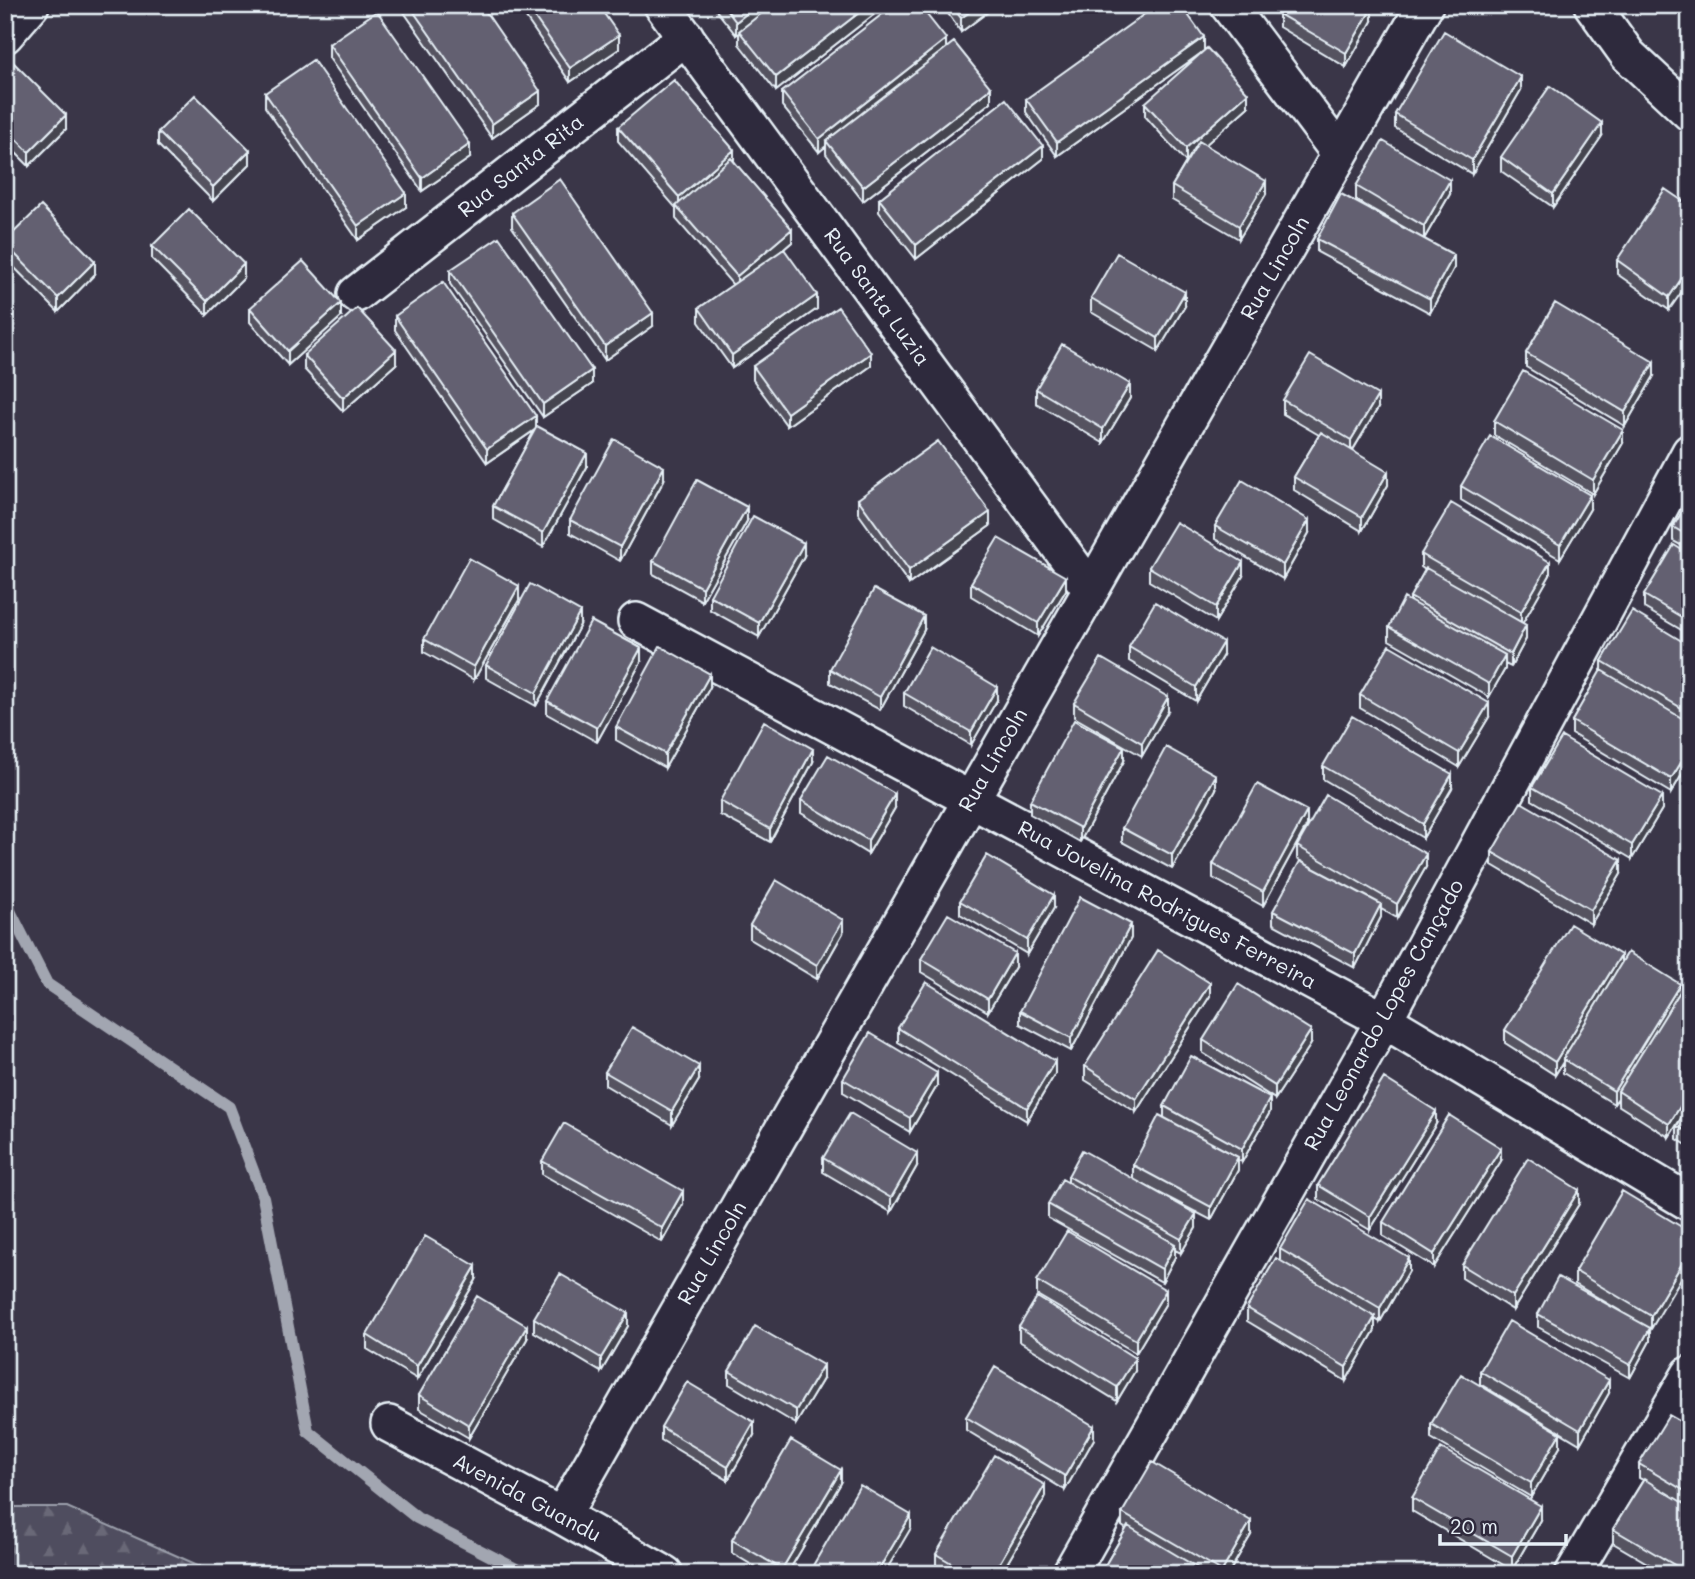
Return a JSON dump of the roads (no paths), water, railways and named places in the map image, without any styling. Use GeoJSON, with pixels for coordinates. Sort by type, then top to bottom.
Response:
{"type":"FeatureCollection","features":[{"type":"Feature","properties":{"kind":"street"},"geometry":{"type":"LineString","coordinates":[[5,34],[31,5]]}},
{"type":"Feature","properties":{"kind":"street","name":"Rua Santa Luzia"},"geometry":{"type":"LineString","coordinates":[[662,5],[1091,590]]}},
{"type":"Feature","properties":{"kind":"street"},"geometry":{"type":"LineString","coordinates":[[1228,5],[1340,154]]}},
{"type":"Feature","properties":{"kind":"street","name":"Rua Lincoln"},"geometry":{"type":"LineString","coordinates":[[562,1516],[1425,5]]}},
{"type":"Feature","properties":{"kind":"street"},"geometry":{"type":"LineString","coordinates":[[1592,5],[1628,55],[1690,113]]}},
{"type":"Feature","properties":{"kind":"street","name":"Rua Santa Rita"},"geometry":{"type":"LineString","coordinates":[[356,294],[686,37]]}},
{"type":"Feature","properties":{"kind":"street","name":"Rua Leonardo Lopes Cançado"},"geometry":{"type":"LineString","coordinates":[[1070,1574],[1384,1020],[1690,452]]}},
{"type":"Feature","properties":{"kind":"street","name":"Rua Jovelina Rodrigues Ferreira"},"geometry":{"type":"LineString","coordinates":[[636,621],[1384,1020],[1690,1203]]}},
{"type":"Feature","properties":{"kind":"street"},"geometry":{"type":"LineString","coordinates":[[1573,1574],[1690,1374]]}},
{"type":"Feature","properties":{"kind":"street","name":"Avenida Guandu"},"geometry":{"type":"LineString","coordinates":[[389,1424],[665,1574]]}},
{"type":"Feature","properties":{"kind":"waterway"},"geometry":{"type":"LineString","coordinates":[[5,901],[47,984],[229,1107],[263,1197],[308,1431],[417,1518],[526,1574]]}}]}
